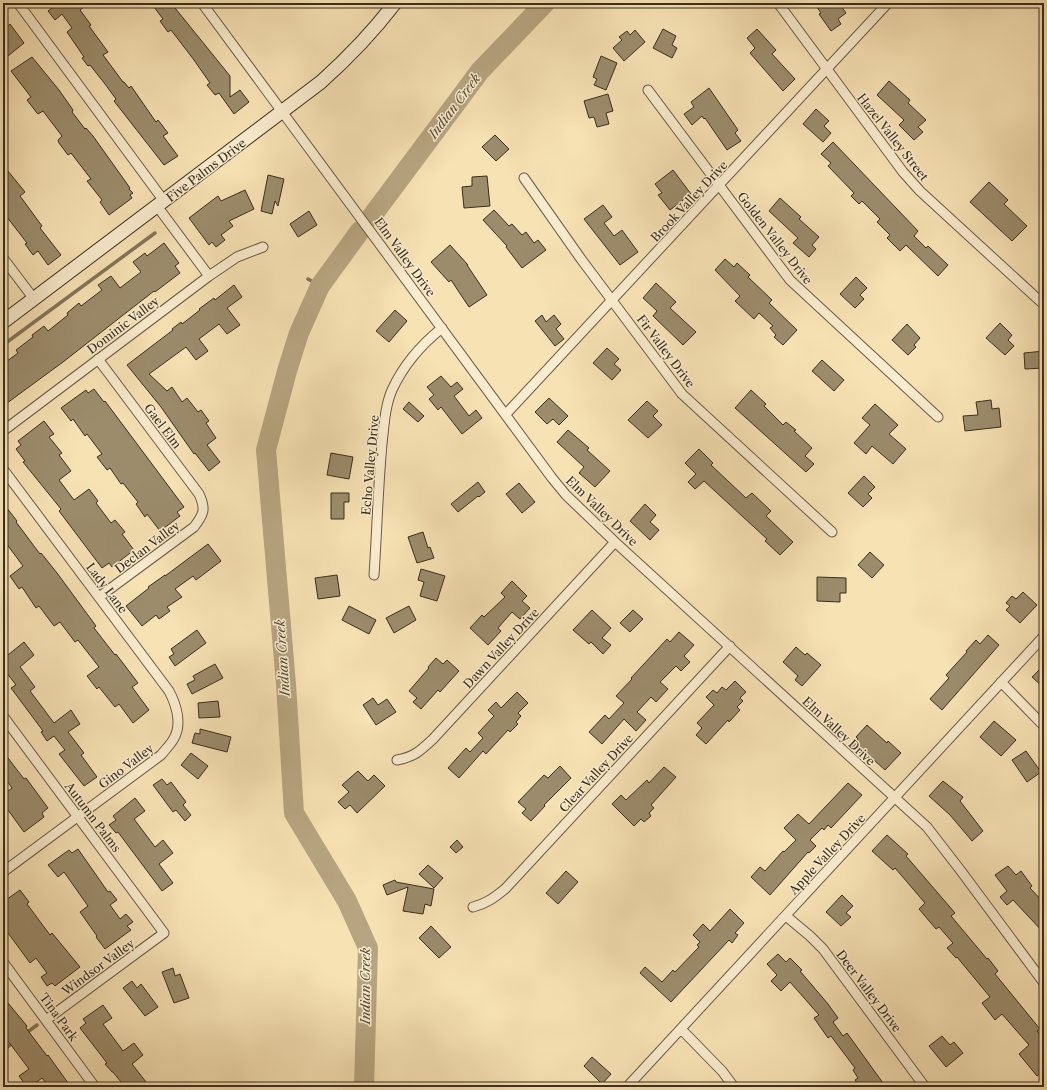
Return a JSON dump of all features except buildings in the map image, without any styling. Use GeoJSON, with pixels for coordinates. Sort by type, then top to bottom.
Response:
{"type":"FeatureCollection","features":[{"type":"Feature","properties":{"kind":"street"},"geometry":{"type":"LineString","coordinates":[[18,3],[161,203],[210,276]]}},
{"type":"Feature","properties":{"kind":"street","name":"Elm Valley Drive"},"geometry":{"type":"LineString","coordinates":[[202,3],[561,489],[615,542],[933,834],[1044,983]]}},
{"type":"Feature","properties":{"kind":"street","name":"Five Palms Drive"},"geometry":{"type":"LineString","coordinates":[[3,322],[321,82],[354,52],[380,24],[395,3]]}},
{"type":"Feature","properties":{"kind":"street","name":"Hazel Valley Street"},"geometry":{"type":"LineString","coordinates":[[778,3],[903,172],[920,191],[1041,302]]}},
{"type":"Feature","properties":{"kind":"street","name":"Brook Valley Drive"},"geometry":{"type":"LineString","coordinates":[[506,414],[613,301],[888,3]]}},
{"type":"Feature","properties":{"kind":"street","name":"Golden Valley Drive"},"geometry":{"type":"LineString","coordinates":[[648,90],[790,280],[938,417]]}},
{"type":"Feature","properties":{"kind":"street","name":"Fir Valley Drive"},"geometry":{"type":"LineString","coordinates":[[524,178],[580,258],[682,394],[832,532]]}},
{"type":"Feature","properties":{"kind":"street","name":"Dominic Valley"},"geometry":{"type":"LineString","coordinates":[[3,431],[210,276],[237,257],[263,247]]}},
{"type":"Feature","properties":{"kind":"street"},"geometry":{"type":"LineString","coordinates":[[3,258],[34,299]]}},
{"type":"Feature","properties":{"kind":"street","name":"Echo Valley Drive"},"geometry":{"type":"LineString","coordinates":[[374,575],[385,416],[392,390],[408,363],[442,328]]}},
{"type":"Feature","properties":{"kind":"street","name":"Gael Elm"},"geometry":{"type":"LineString","coordinates":[[98,359],[199,494],[203,502],[204,510]]}},
{"type":"Feature","properties":{"kind":"street","name":"Lady Lane"},"geometry":{"type":"LineString","coordinates":[[3,470],[169,691],[177,712],[177,728]]}},
{"type":"Feature","properties":{"kind":"street","name":"Declan Valley"},"geometry":{"type":"LineString","coordinates":[[99,597],[194,527],[204,510]]}},
{"type":"Feature","properties":{"kind":"street","name":"Dawn Valley Drive"},"geometry":{"type":"LineString","coordinates":[[397,760],[408,758],[417,754],[433,739],[615,542]]}},
{"type":"Feature","properties":{"kind":"street","name":"Apple Valley Drive"},"geometry":{"type":"LineString","coordinates":[[627,1087],[1044,636]]}},
{"type":"Feature","properties":{"kind":"street","name":"Clear Valley Drive"},"geometry":{"type":"LineString","coordinates":[[473,907],[490,901],[505,889],[730,646]]}},
{"type":"Feature","properties":{"kind":"street"},"geometry":{"type":"LineString","coordinates":[[1001,682],[1044,726]]}},
{"type":"Feature","properties":{"kind":"street","name":"Autumn Palms"},"geometry":{"type":"LineString","coordinates":[[3,716],[164,933]]}},
{"type":"Feature","properties":{"kind":"street","name":"Gino Valley"},"geometry":{"type":"LineString","coordinates":[[3,872],[161,755],[174,739],[177,728]]}},
{"type":"Feature","properties":{"kind":"street","name":"Deer Valley Drive"},"geometry":{"type":"LineString","coordinates":[[786,916],[823,949],[926,1087]]}},
{"type":"Feature","properties":{"kind":"street","name":"Windsor Valley"},"geometry":{"type":"LineString","coordinates":[[46,1020],[164,933]]}},
{"type":"Feature","properties":{"kind":"street","name":"Tina Park"},"geometry":{"type":"LineString","coordinates":[[3,962],[95,1087]]}},
{"type":"Feature","properties":{"kind":"street"},"geometry":{"type":"LineString","coordinates":[[681,1029],[722,1071],[734,1087]]}},
{"type":"Feature","properties":{"kind":"waterway","name":"Indian Creek"},"geometry":{"type":"LineString","coordinates":[[372,216],[480,71],[545,3]]}},
{"type":"Feature","properties":{"kind":"waterway","name":"Indian Creek"},"geometry":{"type":"LineString","coordinates":[[360,231],[320,286],[299,333],[287,371],[266,450],[286,684],[294,813],[347,901],[368,948],[364,1087]]}},
{"type":"Feature","properties":{"kind":"waterway"},"geometry":{"type":"LineString","coordinates":[[3,345],[155,233]]}},
{"type":"Feature","properties":{"kind":"waterway"},"geometry":{"type":"LineString","coordinates":[[308,279],[320,286]]}},
{"type":"Feature","properties":{"kind":"waterway"},"geometry":{"type":"LineString","coordinates":[[25,1034],[37,1025]]}},
{"type":"Feature","properties":{"kind":"waterway"},"geometry":{"type":"LineString","coordinates":[[3,1050],[14,1042]]}},
{"type":"Feature","properties":{"kind":"waterway"},"geometry":{"type":"LineString","coordinates":[[3,1080],[8,1087]]}}]}
